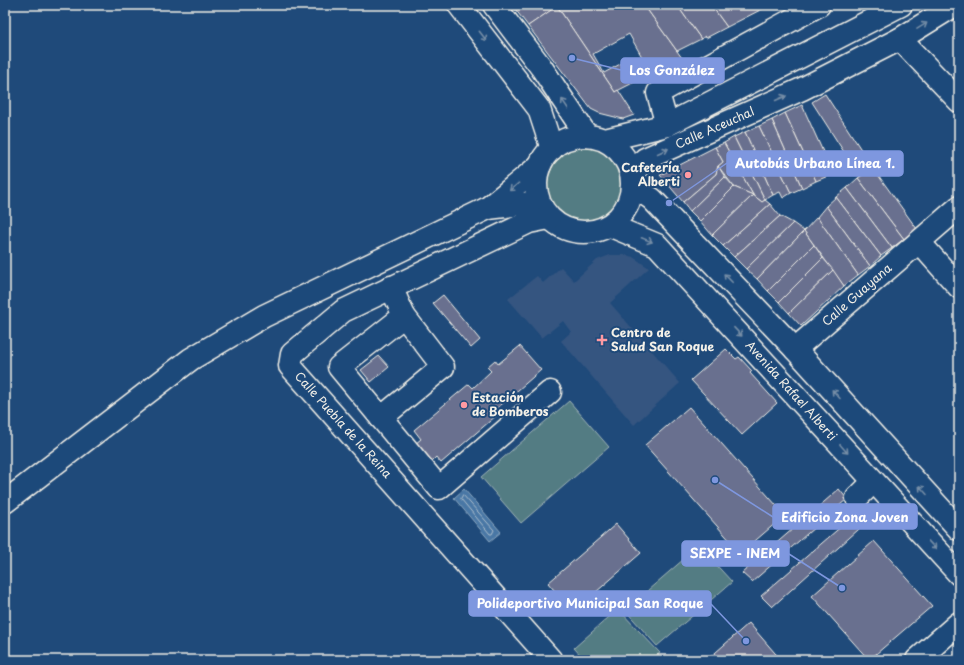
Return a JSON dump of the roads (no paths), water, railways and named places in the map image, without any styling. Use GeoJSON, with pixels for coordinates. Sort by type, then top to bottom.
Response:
{"type":"FeatureCollection","features":[{"type":"Feature","properties":{"kind":"street"},"geometry":{"type":"LineString","coordinates":[[459,5],[539,109],[546,157],[536,177],[536,190],[544,210],[562,228],[578,233],[595,232],[611,226],[622,215],[630,202],[631,174]]}},
{"type":"Feature","properties":{"kind":"street"},"geometry":{"type":"LineString","coordinates":[[494,5],[596,138]]}},
{"type":"Feature","properties":{"kind":"street"},"geometry":{"type":"LineString","coordinates":[[667,124],[658,93],[819,5]]}},
{"type":"Feature","properties":{"kind":"street","name":"Calle Aceuchal"},"geometry":{"type":"LineString","coordinates":[[631,174],[649,138],[667,124],[901,5]]}},
{"type":"Feature","properties":{"kind":"street","name":"Calle Aceuchal"},"geometry":{"type":"LineString","coordinates":[[631,174],[645,159],[802,89],[900,39],[955,5]]}},
{"type":"Feature","properties":{"kind":"street"},"geometry":{"type":"LineString","coordinates":[[900,39],[959,102]]}},
{"type":"Feature","properties":{"kind":"street"},"geometry":{"type":"LineString","coordinates":[[790,62],[802,89]]}},
{"type":"Feature","properties":{"kind":"street","name":"Calle Aceuchal"},"geometry":{"type":"LineString","coordinates":[[596,138],[667,124]]}},
{"type":"Feature","properties":{"kind":"street"},"geometry":{"type":"LineString","coordinates":[[5,502],[191,359],[264,316],[488,208],[562,142],[574,137],[596,138],[614,146],[631,174],[652,199],[795,349],[959,529]]}},
{"type":"Feature","properties":{"kind":"street","name":"Calle Guayana"},"geometry":{"type":"LineString","coordinates":[[795,349],[959,207]]}},
{"type":"Feature","properties":{"kind":"street"},"geometry":{"type":"LineString","coordinates":[[488,208],[544,210]]}},
{"type":"Feature","properties":{"kind":"street","name":"Calle Puebla de la Reina"},"geometry":{"type":"LineString","coordinates":[[544,210],[529,222],[343,311],[292,354],[290,366],[551,660]]}},
{"type":"Feature","properties":{"kind":"street","name":"Avenida Rafael Alberti"},"geometry":{"type":"LineString","coordinates":[[611,226],[657,245],[959,574]]}},
{"type":"Feature","properties":{"kind":"street"},"geometry":{"type":"LineString","coordinates":[[918,242],[959,287]]}},
{"type":"Feature","properties":{"kind":"street"},"geometry":{"type":"LineString","coordinates":[[381,418],[443,367],[404,316],[391,287]]}},
{"type":"Feature","properties":{"kind":"street"},"geometry":{"type":"LineString","coordinates":[[404,316],[339,367],[439,488],[550,392]]}},
{"type":"Feature","properties":{"kind":"street"},"geometry":{"type":"LineString","coordinates":[[857,498],[873,482]]}},
{"type":"Feature","properties":{"kind":"street"},"geometry":{"type":"LineString","coordinates":[[917,660],[959,622]]}},
{"type":"Feature","properties":{"kind":"water"},"geometry":{"type":"Polygon","coordinates":[[[464,489],[501,532],[490,541],[454,498],[464,489]]]}},
{"type":"Feature","properties":{"kind":"place","name":"Los González"},"geometry":{"type":"Point","coordinates":[572,58]}},
{"type":"Feature","properties":{"kind":"place","name":"Cafetería Alberti"},"geometry":{"type":"Point","coordinates":[688,175]}},
{"type":"Feature","properties":{"kind":"place","name":"Autobús Urbano Línea 1."},"geometry":{"type":"Point","coordinates":[669,203]}},
{"type":"Feature","properties":{"kind":"place","name":"Centro de Salud San Roque"},"geometry":{"type":"Point","coordinates":[602,340]}},
{"type":"Feature","properties":{"kind":"place","name":"Estación de Bomberos"},"geometry":{"type":"Point","coordinates":[464,405]}},
{"type":"Feature","properties":{"kind":"place","name":"Edificio Zona Joven"},"geometry":{"type":"Point","coordinates":[715,480]}},
{"type":"Feature","properties":{"kind":"place","name":"SEXPE - INEM"},"geometry":{"type":"Point","coordinates":[842,588]}},
{"type":"Feature","properties":{"kind":"place","name":"Polideportivo Municipal San Roque"},"geometry":{"type":"Point","coordinates":[746,641]}}]}
